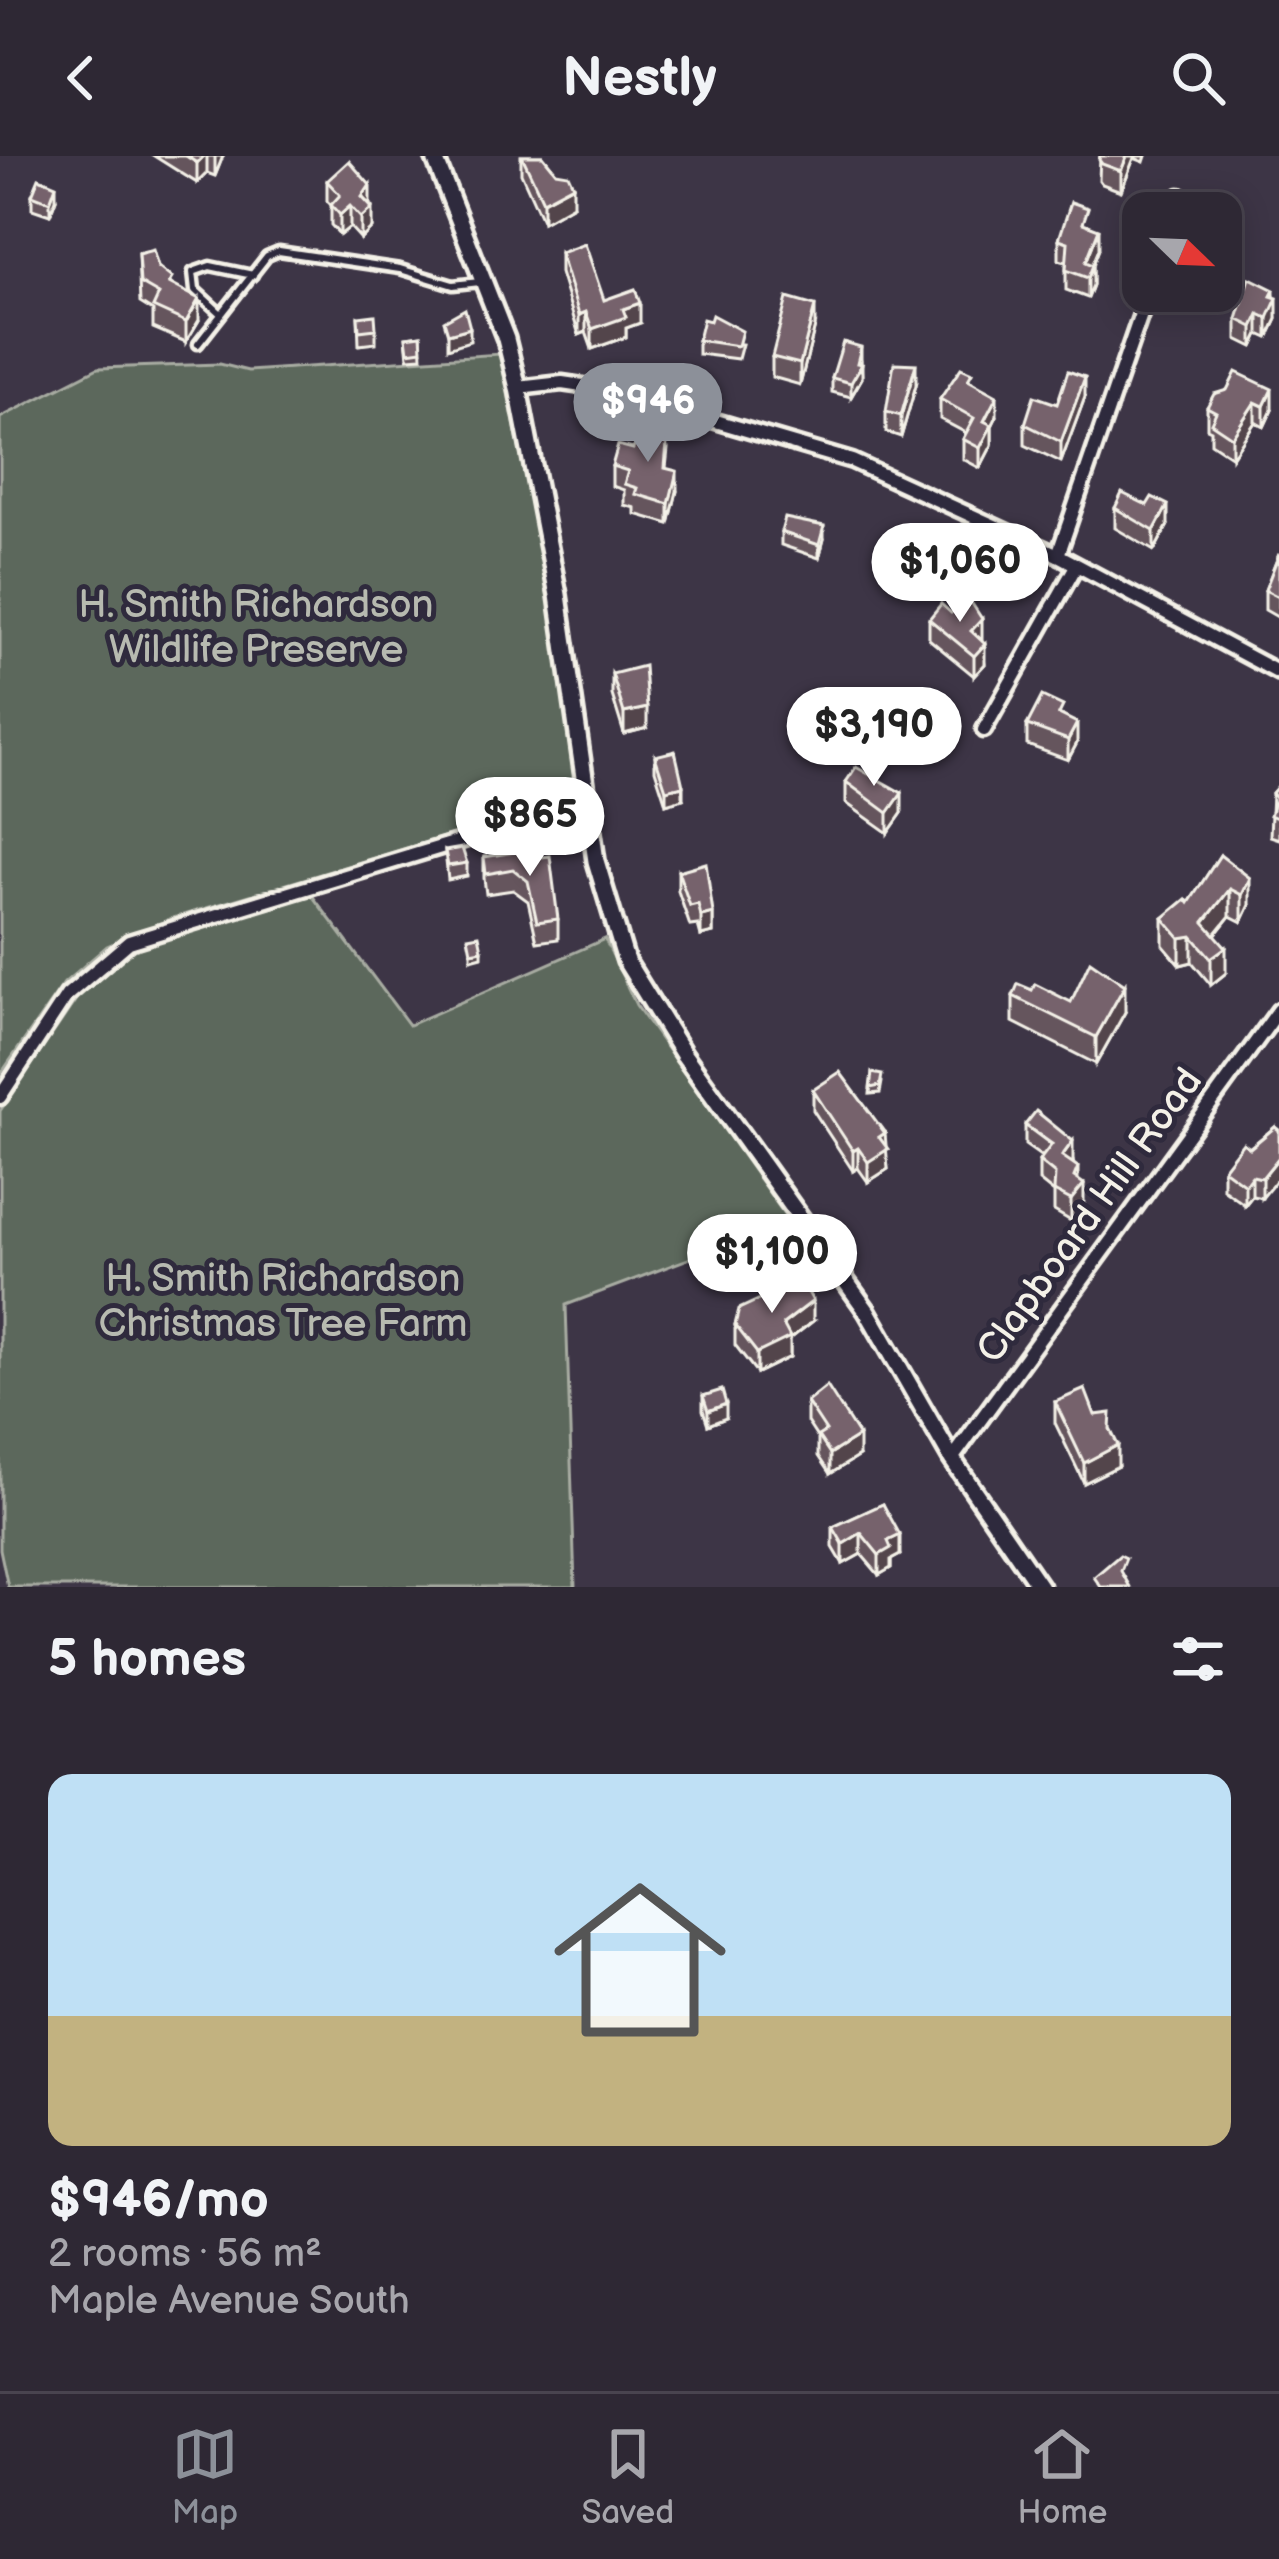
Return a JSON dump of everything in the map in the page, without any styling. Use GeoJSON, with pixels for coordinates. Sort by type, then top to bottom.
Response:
{"type":"FeatureCollection","features":[{"type":"Feature","properties":{"kind":"street"},"geometry":{"type":"LineString","coordinates":[[432,157],[483,280],[518,388],[558,595],[585,803],[607,910],[626,961],[683,1054],[867,1311],[952,1459],[1040,1587]]}},
{"type":"Feature","properties":{"kind":"street"},"geometry":{"type":"LineString","coordinates":[[1058,555],[1142,312]]}},
{"type":"Feature","properties":{"kind":"street"},"geometry":{"type":"LineString","coordinates":[[518,388],[584,385],[821,452],[940,498],[1279,673]]}},
{"type":"Feature","properties":{"kind":"street"},"geometry":{"type":"LineString","coordinates":[[984,730],[1076,566]]}},
{"type":"Feature","properties":{"kind":"street"},"geometry":{"type":"LineString","coordinates":[[0,1096],[67,995],[129,942],[585,803]]}},
{"type":"Feature","properties":{"kind":"street","name":"Clapboard Hill Road"},"geometry":{"type":"LineString","coordinates":[[952,1459],[1279,1010]]}},
{"type":"Feature","properties":{"kind":"lane"},"geometry":{"type":"LineString","coordinates":[[198,344],[253,274],[279,251],[400,269],[453,285],[483,280]]}},
{"type":"Feature","properties":{"kind":"lane"},"geometry":{"type":"LineString","coordinates":[[221,314],[195,290],[193,272],[209,266],[253,274]]}},
{"type":"Feature","properties":{"kind":"green space","name":"H. Smith Richardson Wildlife Preserve"},"geometry":{"type":"Polygon","coordinates":[[[500,354],[549,595],[574,778],[560,797],[540,808],[170,919],[107,946],[64,983],[0,1075],[0,418],[98,368],[220,364],[248,371],[500,354]]]}},
{"type":"Feature","properties":{"kind":"green space","name":"H. Smith Richardson Christmas Tree Farm"},"geometry":{"type":"Polygon","coordinates":[[[311,894],[409,1025],[605,939],[636,1005],[789,1221],[566,1305],[575,1587],[8,1587],[0,1549],[0,1111],[86,985],[139,944],[311,894]]]}},
{"type":"Feature","properties":{"kind":"building"},"geometry":{"type":"Polygon","coordinates":[[[522,156],[543,156],[556,172],[568,174],[573,185],[543,201],[522,156]]]}},
{"type":"Feature","properties":{"kind":"building"},"geometry":{"type":"Polygon","coordinates":[[[1100,156],[1127,156],[1121,171],[1102,164],[1100,156]]]}},
{"type":"Feature","properties":{"kind":"building"},"geometry":{"type":"Polygon","coordinates":[[[349,161],[370,185],[362,197],[372,208],[361,218],[350,206],[340,215],[331,205],[340,195],[327,181],[349,161]]]}},
{"type":"Feature","properties":{"kind":"building"},"geometry":{"type":"Polygon","coordinates":[[[39,178],[56,185],[50,202],[32,195],[39,178]]]}},
{"type":"Feature","properties":{"kind":"building"},"geometry":{"type":"Polygon","coordinates":[[[1071,202],[1088,208],[1083,223],[1099,229],[1086,262],[1093,265],[1088,278],[1066,270],[1068,242],[1059,239],[1071,202]]]}},
{"type":"Feature","properties":{"kind":"building"},"geometry":{"type":"Polygon","coordinates":[[[585,244],[604,300],[635,289],[640,303],[623,309],[626,317],[592,329],[586,312],[579,315],[560,253],[585,244]]]}},
{"type":"Feature","properties":{"kind":"building"},"geometry":{"type":"Polygon","coordinates":[[[153,250],[158,267],[172,278],[169,283],[199,299],[186,322],[153,307],[159,294],[140,283],[138,254],[153,250]]]}},
{"type":"Feature","properties":{"kind":"building"},"geometry":{"type":"Polygon","coordinates":[[[1250,278],[1274,290],[1271,296],[1277,298],[1268,318],[1259,314],[1253,327],[1237,319],[1250,278]]]}},
{"type":"Feature","properties":{"kind":"building"},"geometry":{"type":"Polygon","coordinates":[[[787,298],[815,306],[800,364],[772,357],[787,298]]]}},
{"type":"Feature","properties":{"kind":"building"},"geometry":{"type":"Polygon","coordinates":[[[465,309],[470,328],[448,334],[444,321],[465,309]]]}},
{"type":"Feature","properties":{"kind":"building"},"geometry":{"type":"Polygon","coordinates":[[[375,315],[376,329],[359,331],[358,317],[375,315]]]}},
{"type":"Feature","properties":{"kind":"building"},"geometry":{"type":"Polygon","coordinates":[[[712,315],[742,331],[738,346],[698,340],[703,319],[710,321],[712,315]]]}},
{"type":"Feature","properties":{"kind":"building"},"geometry":{"type":"Polygon","coordinates":[[[421,335],[422,350],[408,352],[406,337],[421,335]]]}},
{"type":"Feature","properties":{"kind":"building"},"geometry":{"type":"Polygon","coordinates":[[[843,342],[861,347],[857,363],[862,364],[851,383],[832,378],[843,342]]]}},
{"type":"Feature","properties":{"kind":"building"},"geometry":{"type":"Polygon","coordinates":[[[894,363],[916,364],[901,416],[886,412],[894,363]]]}},
{"type":"Feature","properties":{"kind":"building"},"geometry":{"type":"Polygon","coordinates":[[[961,368],[972,373],[968,380],[997,396],[984,421],[992,425],[980,448],[963,439],[974,418],[940,399],[961,368]]]}},
{"type":"Feature","properties":{"kind":"building"},"geometry":{"type":"Polygon","coordinates":[[[1068,371],[1085,377],[1061,442],[1025,424],[1034,396],[1057,404],[1068,371]]]}},
{"type":"Feature","properties":{"kind":"building"},"geometry":{"type":"Polygon","coordinates":[[[1236,372],[1272,389],[1264,406],[1255,402],[1232,437],[1211,423],[1216,412],[1207,407],[1214,394],[1227,390],[1236,372]]]}},
{"type":"Feature","properties":{"kind":"building"},"geometry":{"type":"Polygon","coordinates":[[[647,423],[668,429],[665,468],[677,471],[669,504],[635,494],[637,488],[624,484],[628,471],[612,466],[618,445],[633,449],[647,423]]]}},
{"type":"Feature","properties":{"kind":"building"},"geometry":{"type":"Polygon","coordinates":[[[1122,493],[1147,505],[1152,497],[1168,505],[1154,531],[1115,508],[1122,493]]]}},
{"type":"Feature","properties":{"kind":"building"},"geometry":{"type":"Polygon","coordinates":[[[785,518],[824,526],[819,545],[781,532],[785,518]]]}},
{"type":"Feature","properties":{"kind":"building"},"geometry":{"type":"Polygon","coordinates":[[[1279,554],[1279,597],[1265,590],[1279,554]]]}},
{"type":"Feature","properties":{"kind":"building"},"geometry":{"type":"Polygon","coordinates":[[[962,601],[967,606],[971,602],[982,619],[971,631],[985,644],[974,656],[929,619],[941,604],[951,613],[962,601]]]}},
{"type":"Feature","properties":{"kind":"building"},"geometry":{"type":"Polygon","coordinates":[[[644,666],[647,708],[624,713],[612,674],[644,666]]]}},
{"type":"Feature","properties":{"kind":"building"},"geometry":{"type":"Polygon","coordinates":[[[1042,696],[1063,706],[1059,714],[1077,723],[1068,740],[1027,725],[1042,696]]]}},
{"type":"Feature","properties":{"kind":"building"},"geometry":{"type":"Polygon","coordinates":[[[675,751],[683,786],[666,790],[655,756],[675,751]]]}},
{"type":"Feature","properties":{"kind":"building"},"geometry":{"type":"Polygon","coordinates":[[[856,767],[902,793],[888,813],[846,782],[856,767]]]}},
{"type":"Feature","properties":{"kind":"building"},"geometry":{"type":"Polygon","coordinates":[[[1279,785],[1279,819],[1270,815],[1276,798],[1272,793],[1279,785]]]}},
{"type":"Feature","properties":{"kind":"building"},"geometry":{"type":"Polygon","coordinates":[[[462,848],[467,863],[448,866],[445,851],[462,848]]]}},
{"type":"Feature","properties":{"kind":"building"},"geometry":{"type":"Polygon","coordinates":[[[534,849],[542,857],[550,856],[558,919],[537,922],[528,881],[513,869],[486,874],[484,857],[534,849]]]}},
{"type":"Feature","properties":{"kind":"building"},"geometry":{"type":"Polygon","coordinates":[[[1220,855],[1250,878],[1242,895],[1230,889],[1204,922],[1226,947],[1211,958],[1192,936],[1180,938],[1163,918],[1186,899],[1189,903],[1220,855]]]}},
{"type":"Feature","properties":{"kind":"building"},"geometry":{"type":"Polygon","coordinates":[[[706,863],[713,913],[701,916],[698,904],[690,906],[678,871],[706,863]]]}},
{"type":"Feature","properties":{"kind":"building"},"geometry":{"type":"Polygon","coordinates":[[[479,935],[482,950],[471,952],[468,937],[479,935]]]}},
{"type":"Feature","properties":{"kind":"building"},"geometry":{"type":"Polygon","coordinates":[[[1090,961],[1125,985],[1096,1037],[1013,996],[1018,984],[1032,990],[1035,984],[1071,1002],[1090,961]]]}},
{"type":"Feature","properties":{"kind":"building"},"geometry":{"type":"Polygon","coordinates":[[[840,1072],[885,1133],[879,1137],[888,1149],[868,1162],[858,1148],[853,1151],[813,1090],[840,1072]]]}},
{"type":"Feature","properties":{"kind":"building"},"geometry":{"type":"Polygon","coordinates":[[[872,1073],[882,1075],[880,1086],[870,1088],[872,1073]]]}},
{"type":"Feature","properties":{"kind":"building"},"geometry":{"type":"Polygon","coordinates":[[[1036,1111],[1073,1141],[1062,1156],[1078,1167],[1074,1177],[1084,1184],[1071,1200],[1054,1191],[1055,1174],[1039,1161],[1052,1144],[1025,1125],[1036,1111]]]}},
{"type":"Feature","properties":{"kind":"building"},"geometry":{"type":"Polygon","coordinates":[[[1275,1127],[1279,1157],[1262,1178],[1252,1176],[1245,1185],[1223,1169],[1243,1143],[1250,1148],[1275,1127]]]}},
{"type":"Feature","properties":{"kind":"building"},"geometry":{"type":"Polygon","coordinates":[[[731,1255],[737,1266],[721,1273],[716,1261],[731,1255]]]}},
{"type":"Feature","properties":{"kind":"building"},"geometry":{"type":"Polygon","coordinates":[[[801,1280],[813,1301],[783,1324],[790,1337],[757,1353],[735,1325],[739,1309],[801,1280]]]}},
{"type":"Feature","properties":{"kind":"building"},"geometry":{"type":"Polygon","coordinates":[[[827,1386],[859,1436],[830,1454],[818,1436],[826,1431],[807,1402],[827,1386]]]}},
{"type":"Feature","properties":{"kind":"building"},"geometry":{"type":"Polygon","coordinates":[[[1085,1389],[1095,1415],[1111,1413],[1110,1429],[1118,1445],[1084,1463],[1055,1402],[1085,1389]]]}},
{"type":"Feature","properties":{"kind":"building"},"geometry":{"type":"Polygon","coordinates":[[[722,1390],[726,1404],[708,1411],[703,1396],[722,1390]]]}},
{"type":"Feature","properties":{"kind":"building"},"geometry":{"type":"Polygon","coordinates":[[[883,1504],[900,1535],[888,1541],[891,1548],[879,1555],[861,1533],[843,1544],[833,1527],[883,1504]]]}},
{"type":"Feature","properties":{"kind":"building"},"geometry":{"type":"Polygon","coordinates":[[[1120,1555],[1126,1558],[1121,1571],[1130,1587],[1101,1587],[1094,1577],[1120,1555]]]}}]}
